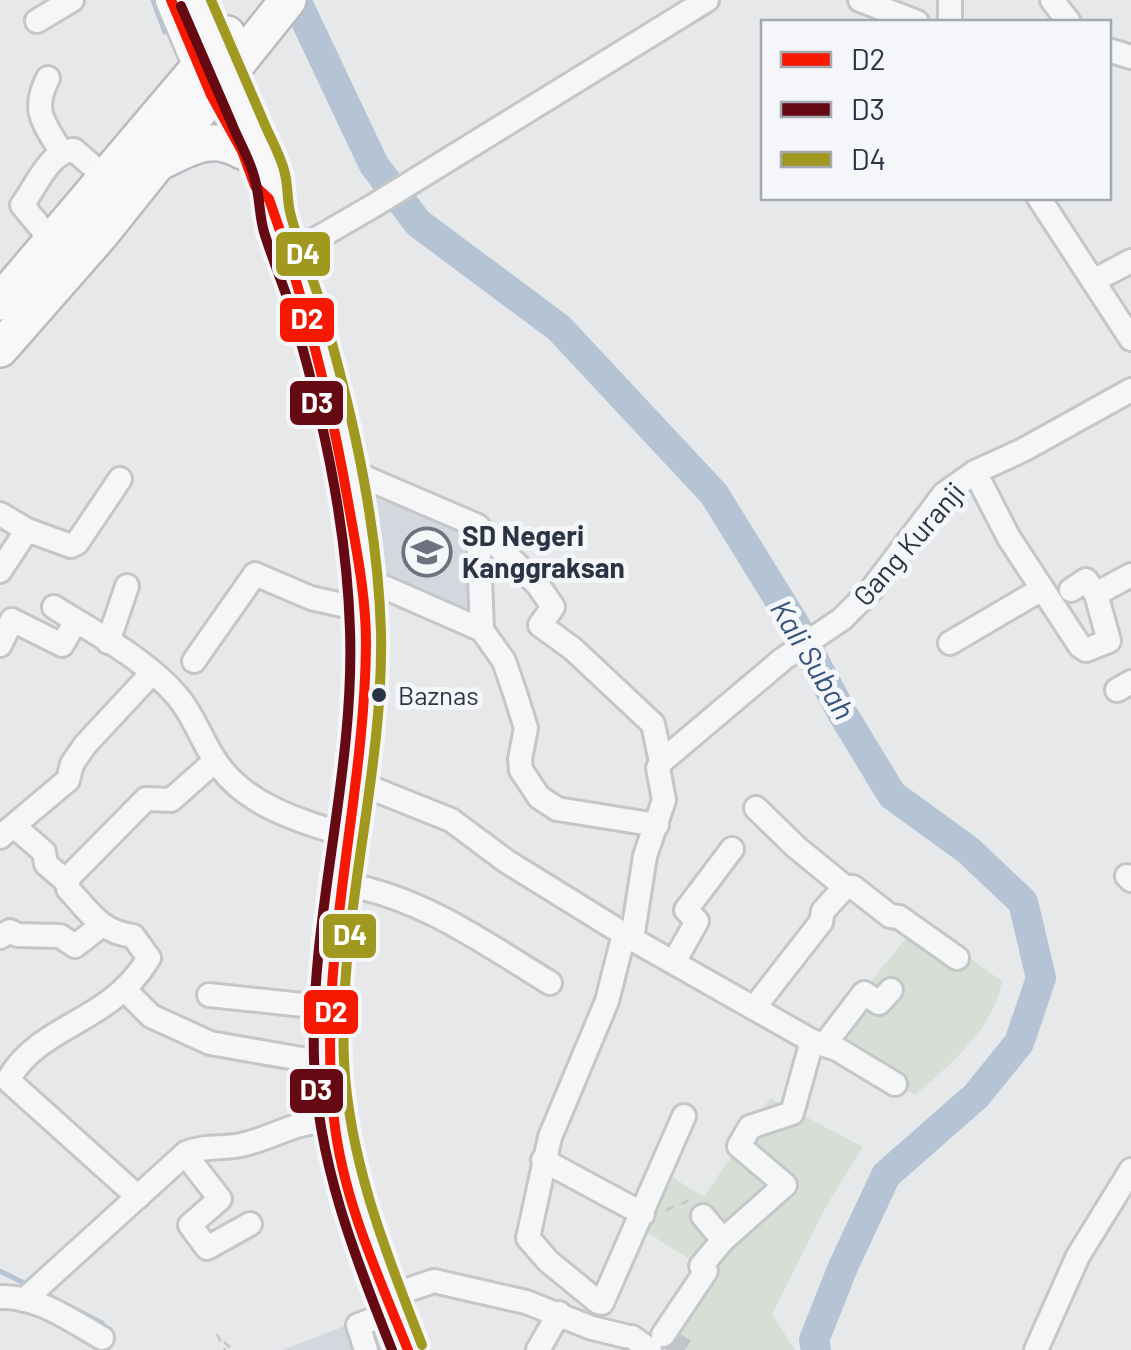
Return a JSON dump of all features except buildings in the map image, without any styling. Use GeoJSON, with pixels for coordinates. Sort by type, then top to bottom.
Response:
{"type":"FeatureCollection","features":[{"type":"Feature","properties":{"kind":"highway"},"geometry":{"type":"LineString","coordinates":[[0,349],[158,164],[213,71],[254,15],[288,0]]}},
{"type":"Feature","properties":{"kind":"highway"},"geometry":{"type":"LineString","coordinates":[[213,71],[254,186],[270,199]]}},
{"type":"Feature","properties":{"kind":"highway"},"geometry":{"type":"LineString","coordinates":[[0,302],[104,178],[213,71]]}},
{"type":"Feature","properties":{"kind":"highway"},"geometry":{"type":"LineString","coordinates":[[213,71],[271,178],[270,199],[310,316],[343,468],[363,593],[365,673],[331,1008],[330,1064],[334,1121],[344,1173],[395,1330]]}},
{"type":"Feature","properties":{"kind":"highway"},"geometry":{"type":"LineString","coordinates":[[158,164],[207,141],[231,144],[242,151]]}},
{"type":"Feature","properties":{"kind":"main road"},"geometry":{"type":"LineString","coordinates":[[172,0],[213,71]]}},
{"type":"Feature","properties":{"kind":"main road"},"geometry":{"type":"LineString","coordinates":[[196,0],[213,71]]}},
{"type":"Feature","properties":{"kind":"street"},"geometry":{"type":"LineString","coordinates":[[37,20],[72,0]]}},
{"type":"Feature","properties":{"kind":"street"},"geometry":{"type":"LineString","coordinates":[[290,254],[707,0]]}},
{"type":"Feature","properties":{"kind":"street"},"geometry":{"type":"LineString","coordinates":[[860,0],[912,20]]}},
{"type":"Feature","properties":{"kind":"street"},"geometry":{"type":"LineString","coordinates":[[1052,0],[1067,20]]}},
{"type":"Feature","properties":{"kind":"street"},"geometry":{"type":"LineString","coordinates":[[48,78],[40,93],[38,111],[61,152]]}},
{"type":"Feature","properties":{"kind":"street"},"geometry":{"type":"LineString","coordinates":[[52,240],[11,207],[61,152],[74,150],[104,178]]}},
{"type":"Feature","properties":{"kind":"street"},"geometry":{"type":"LineString","coordinates":[[1039,200],[1129,330]]}},
{"type":"Feature","properties":{"kind":"street"},"geometry":{"type":"LineString","coordinates":[[1093,281],[1131,260]]}},
{"type":"Feature","properties":{"kind":"street","name":"Gang Kuranji"},"geometry":{"type":"LineString","coordinates":[[661,762],[783,658],[842,620],[882,577],[944,494],[975,472],[1131,390]]}},
{"type":"Feature","properties":{"kind":"street"},"geometry":{"type":"LineString","coordinates":[[343,468],[475,523],[538,584],[553,607],[540,625],[572,648],[652,724],[664,800],[644,856],[628,937],[608,1000],[550,1137],[528,1240],[566,1278],[598,1302],[602,1303],[684,1116]]}},
{"type":"Feature","properties":{"kind":"street"},"geometry":{"type":"LineString","coordinates":[[975,472],[1008,538],[1086,650],[1109,642],[1096,594],[1086,580],[1071,590]]}},
{"type":"Feature","properties":{"kind":"street"},"geometry":{"type":"LineString","coordinates":[[0,514],[27,530],[67,545],[77,543],[120,479]]}},
{"type":"Feature","properties":{"kind":"street"},"geometry":{"type":"LineString","coordinates":[[480,529],[482,630],[504,661],[526,728],[521,770],[539,797],[558,809],[657,825]]}},
{"type":"Feature","properties":{"kind":"street"},"geometry":{"type":"LineString","coordinates":[[0,572],[27,530]]}},
{"type":"Feature","properties":{"kind":"street"},"geometry":{"type":"LineString","coordinates":[[194,662],[255,574],[311,598],[363,593],[482,630]]}},
{"type":"Feature","properties":{"kind":"street"},"geometry":{"type":"LineString","coordinates":[[1096,594],[1131,575]]}},
{"type":"Feature","properties":{"kind":"street"},"geometry":{"type":"LineString","coordinates":[[108,642],[127,586]]}},
{"type":"Feature","properties":{"kind":"street"},"geometry":{"type":"LineString","coordinates":[[950,642],[1042,589]]}},
{"type":"Feature","properties":{"kind":"street"},"geometry":{"type":"LineString","coordinates":[[54,607],[152,672],[178,697],[215,761],[232,782],[286,815],[350,836]]}},
{"type":"Feature","properties":{"kind":"street"},"geometry":{"type":"LineString","coordinates":[[0,645],[12,620],[62,645],[76,621]]}},
{"type":"Feature","properties":{"kind":"street"},"geometry":{"type":"LineString","coordinates":[[138,1198],[10,1078],[36,1046],[111,1000],[150,956],[133,936],[117,935],[102,925],[68,890],[67,882],[46,864],[44,852],[7,832],[68,780],[72,764],[85,745],[152,672]]}},
{"type":"Feature","properties":{"kind":"street"},"geometry":{"type":"LineString","coordinates":[[67,882],[146,798],[172,800],[215,761]]}},
{"type":"Feature","properties":{"kind":"street"},"geometry":{"type":"LineString","coordinates":[[356,782],[451,820],[506,860],[628,937],[895,1084]]}},
{"type":"Feature","properties":{"kind":"street"},"geometry":{"type":"LineString","coordinates":[[756,808],[845,887]]}},
{"type":"Feature","properties":{"kind":"street"},"geometry":{"type":"LineString","coordinates":[[674,962],[696,921],[686,910],[732,849]]}},
{"type":"Feature","properties":{"kind":"street"},"geometry":{"type":"LineString","coordinates":[[344,884],[394,894],[425,908],[550,984]]}},
{"type":"Feature","properties":{"kind":"street"},"geometry":{"type":"LineString","coordinates":[[754,1008],[845,887],[853,886],[890,916],[899,918],[957,958]]}},
{"type":"Feature","properties":{"kind":"street"},"geometry":{"type":"LineString","coordinates":[[0,937],[10,931],[17,935],[60,936],[75,946],[102,925]]}},
{"type":"Feature","properties":{"kind":"street"},"geometry":{"type":"LineString","coordinates":[[124,988],[151,1016],[210,1043],[330,1064]]}},
{"type":"Feature","properties":{"kind":"street"},"geometry":{"type":"LineString","coordinates":[[366,1350],[358,1325],[395,1330],[434,1280],[526,1302],[592,1328],[648,1341],[706,1271],[701,1266],[785,1184],[739,1146],[750,1127],[792,1113],[819,1042],[864,993],[879,1002],[891,990]]}},
{"type":"Feature","properties":{"kind":"street"},"geometry":{"type":"LineString","coordinates":[[209,995],[331,1008]]}},
{"type":"Feature","properties":{"kind":"street"},"geometry":{"type":"LineString","coordinates":[[0,1297],[34,1292],[184,1154],[200,1147],[240,1146],[312,1120],[334,1121]]}},
{"type":"Feature","properties":{"kind":"street"},"geometry":{"type":"LineString","coordinates":[[184,1154],[220,1199],[190,1224],[206,1248],[250,1224]]}},
{"type":"Feature","properties":{"kind":"street"},"geometry":{"type":"LineString","coordinates":[[543,1160],[643,1214]]}},
{"type":"Feature","properties":{"kind":"street"},"geometry":{"type":"LineString","coordinates":[[1036,1350],[1078,1256],[1123,1207],[1131,1170]]}},
{"type":"Feature","properties":{"kind":"street"},"geometry":{"type":"LineString","coordinates":[[702,1216],[724,1240]]}},
{"type":"Feature","properties":{"kind":"street"},"geometry":{"type":"LineString","coordinates":[[34,1292],[102,1338]]}},
{"type":"Feature","properties":{"kind":"street"},"geometry":{"type":"LineString","coordinates":[[538,1350],[559,1313]]}},
{"type":"Feature","properties":{"kind":"path"},"geometry":{"type":"LineString","coordinates":[[643,1214],[701,1198],[698,1210],[702,1216]]}},
{"type":"Feature","properties":{"kind":"path"},"geometry":{"type":"LineString","coordinates":[[218,1334],[225,1350]]}},
{"type":"Feature","properties":{"kind":"path"},"geometry":{"type":"LineString","coordinates":[[221,1342],[227,1342],[233,1350]]}},
{"type":"Feature","properties":{"kind":"shaded area","name":"SD Negeri Kanggraksan"},"geometry":{"type":"Polygon","coordinates":[[[363,480],[479,529],[481,624],[379,576],[363,480]]]}},
{"type":"Feature","properties":{"kind":"shaded area"},"geometry":{"type":"Polygon","coordinates":[[[913,930],[962,953],[1002,981],[980,1030],[915,1095],[835,1045],[839,1020],[913,930]]]}},
{"type":"Feature","properties":{"kind":"shaded area"},"geometry":{"type":"Polygon","coordinates":[[[770,1098],[863,1147],[828,1203],[772,1314],[795,1350],[688,1350],[666,1336],[708,1271],[642,1229],[664,1172],[704,1197],[770,1098]]]}},
{"type":"Feature","properties":{"kind":"shaded area"},"geometry":{"type":"Polygon","coordinates":[[[376,1314],[388,1350],[283,1350],[376,1314]]]}},
{"type":"Feature","properties":{"kind":"waterway"},"geometry":{"type":"LineString","coordinates":[[153,0],[165,32]]}},
{"type":"Feature","properties":{"kind":"waterway","name":"Kali Subah"},"geometry":{"type":"LineString","coordinates":[[296,0],[374,165],[418,223],[559,328],[714,494],[795,625],[892,795],[968,850],[1023,902],[1041,978],[1019,1043],[976,1096],[886,1175],[843,1267],[814,1340],[816,1350]]}},
{"type":"Feature","properties":{"kind":"waterway"},"geometry":{"type":"LineString","coordinates":[[0,1271],[30,1286]]}},
{"type":"Feature","properties":{"kind":"waterway"},"geometry":{"type":"LineString","coordinates":[[67,1305],[104,1327]]}},
{"type":"Feature","properties":{"kind":"tunnel"},"geometry":{"type":"LineString","coordinates":[[671,1341],[685,1350]]}},
{"type":"Feature","properties":{"kind":"transit line","name":"D2"},"geometry":{"type":"LineString","coordinates":[[171,0],[255,186],[269,199],[282,237],[325,390],[355,541],[366,643],[364,703],[336,940],[330,1059],[334,1119],[345,1179],[408,1350]]}},
{"type":"Feature","properties":{"kind":"transit line","name":"D4"},"geometry":{"type":"LineString","coordinates":[[211,0],[283,167],[293,225],[344,390],[369,511],[379,592],[380,686],[348,953],[344,1061],[361,1171],[422,1345]]}},
{"type":"Feature","properties":{"kind":"transit line","name":"D3"},"geometry":{"type":"LineString","coordinates":[[181,6],[253,173],[264,232],[315,394],[339,512],[348,591],[350,684],[319,951],[314,1059],[330,1171],[352,1244],[392,1350]]}},
{"type":"Feature","properties":{"kind":"place","name":"SD Negeri Kanggraksan"},"geometry":{"type":"Point","coordinates":[427,552]}},
{"type":"Feature","properties":{"kind":"place","name":"Baznas"},"geometry":{"type":"Point","coordinates":[379,695]}}]}
